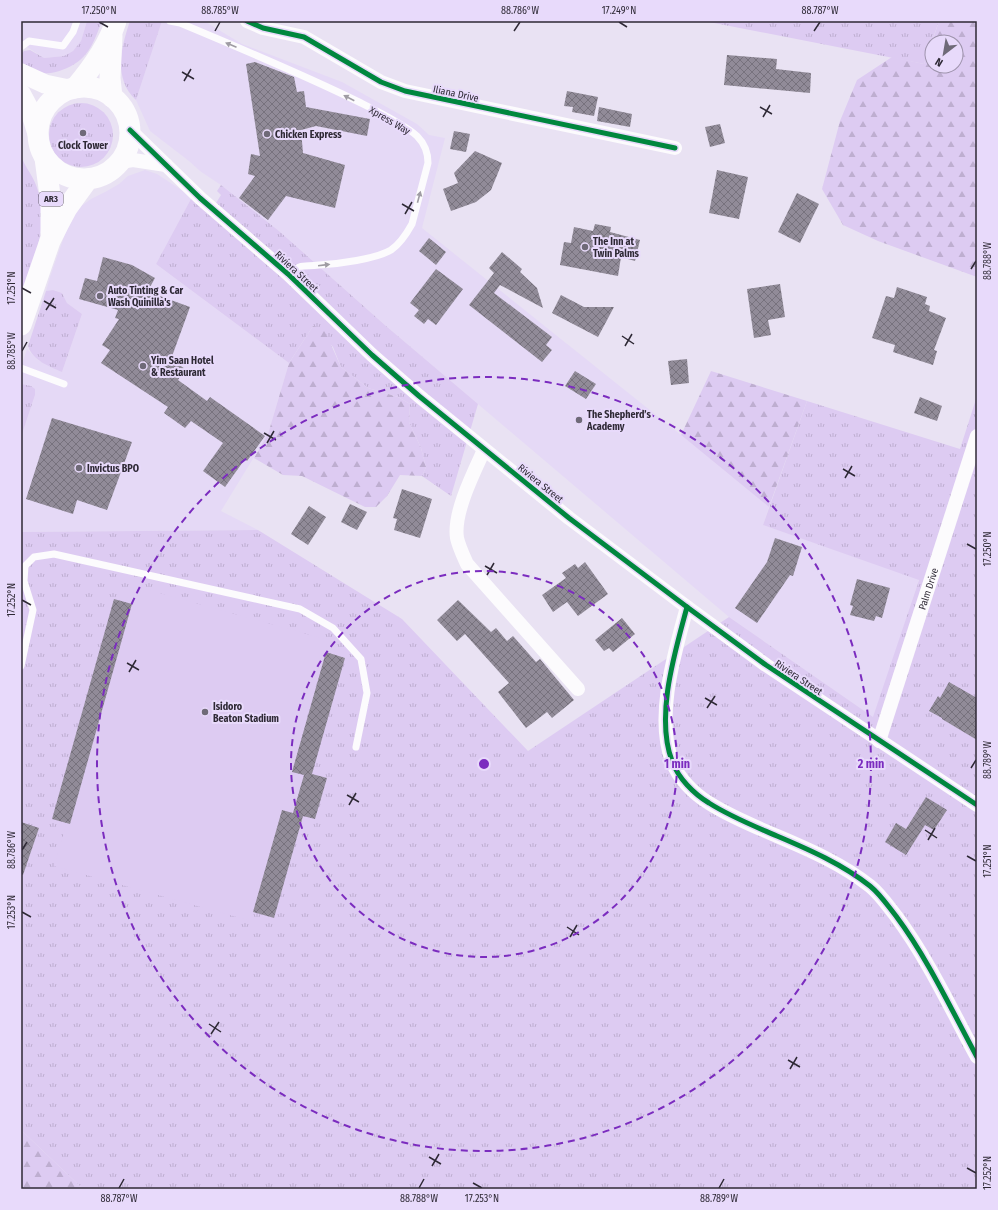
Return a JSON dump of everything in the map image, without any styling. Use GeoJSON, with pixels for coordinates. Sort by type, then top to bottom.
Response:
{"type":"FeatureCollection","features":[{"type":"Feature","properties":{"kind":"main road"},"geometry":{"type":"LineString","coordinates":[[72,89],[94,64],[114,27]]}},
{"type":"Feature","properties":{"kind":"main road"},"geometry":{"type":"LineString","coordinates":[[112,96],[110,78],[114,27]]}},
{"type":"Feature","properties":{"kind":"main road"},"geometry":{"type":"LineString","coordinates":[[21,73],[45,84],[72,89]]}},
{"type":"Feature","properties":{"kind":"main road"},"geometry":{"type":"LineString","coordinates":[[21,93],[37,134],[39,146],[45,158],[53,168],[64,175],[88,179],[100,176],[111,170],[120,162],[126,152],[130,130],[127,117],[121,106],[112,96],[98,90],[84,87],[72,89],[56,96],[46,106],[39,119],[37,134]]}},
{"type":"Feature","properties":{"kind":"main road","name":"AR3"},"geometry":{"type":"LineString","coordinates":[[45,158],[51,203],[50,241]]}},
{"type":"Feature","properties":{"kind":"main road","name":"AR3"},"geometry":{"type":"LineString","coordinates":[[21,326],[50,241],[58,223],[88,179]]}},
{"type":"Feature","properties":{"kind":"street","name":"Iliana Drive"},"geometry":{"type":"LineString","coordinates":[[246,21],[263,28],[304,36],[381,82],[405,91],[675,148]]}},
{"type":"Feature","properties":{"kind":"street","name":"Riviera Street"},"geometry":{"type":"LineString","coordinates":[[130,130],[200,198],[288,274],[372,355],[484,450],[569,518],[766,665],[977,805]]}},
{"type":"Feature","properties":{"kind":"street"},"geometry":{"type":"LineString","coordinates":[[120,162],[133,160],[166,165]]}},
{"type":"Feature","properties":{"kind":"street","name":"Palm Drive"},"geometry":{"type":"LineString","coordinates":[[879,741],[977,436]]}},
{"type":"Feature","properties":{"kind":"street"},"geometry":{"type":"LineString","coordinates":[[484,450],[462,502],[457,523],[457,536],[461,550],[467,564],[578,689]]}},
{"type":"Feature","properties":{"kind":"street"},"geometry":{"type":"LineString","coordinates":[[687,607],[672,661],[666,717],[668,750],[672,763],[681,778],[708,803],[733,816],[805,848],[850,872],[871,887],[886,903],[908,932],[931,971],[977,1057]]}},
{"type":"Feature","properties":{"kind":"lane"},"geometry":{"type":"LineString","coordinates":[[21,47],[29,41],[63,46],[73,32],[77,21]]}},
{"type":"Feature","properties":{"kind":"lane","name":"Xpress Way"},"geometry":{"type":"LineString","coordinates":[[170,21],[180,23],[340,93],[377,111],[409,130],[425,145],[428,154],[428,163],[412,224],[408,232],[392,249],[382,254],[362,259],[318,266],[308,265],[297,267],[288,274]]}},
{"type":"Feature","properties":{"kind":"lane"},"geometry":{"type":"LineString","coordinates":[[21,368],[64,384]]}},
{"type":"Feature","properties":{"kind":"lane"},"geometry":{"type":"LineString","coordinates":[[21,666],[33,610],[24,581],[25,566],[34,557],[54,554],[300,609],[333,628],[361,659],[367,693],[356,747]]}},
{"type":"Feature","properties":{"kind":"shaded area"},"geometry":{"type":"Polygon","coordinates":[[[21,21],[87,21],[81,41],[73,51],[64,56],[44,58],[21,43],[21,21]]]}},
{"type":"Feature","properties":{"kind":"shaded area"},"geometry":{"type":"Polygon","coordinates":[[[162,21],[204,21],[242,44],[342,82],[417,124],[429,135],[445,138],[422,228],[769,507],[763,525],[919,579],[874,718],[729,617],[386,326],[279,231],[150,131],[136,100],[162,21]]]}},
{"type":"Feature","properties":{"kind":"shaded area"},"geometry":{"type":"Polygon","coordinates":[[[145,170],[157,174],[192,197],[156,264],[289,363],[268,434],[221,511],[258,530],[21,532],[21,437],[35,395],[35,389],[21,384],[21,367],[27,349],[38,360],[62,372],[82,314],[67,303],[62,293],[53,290],[46,291],[50,277],[65,234],[73,216],[80,207],[91,199],[119,184],[128,176],[145,170]]]}},
{"type":"Feature","properties":{"kind":"green space"},"geometry":{"type":"Polygon","coordinates":[[[87,21],[102,21],[96,37],[88,51],[78,62],[58,71],[46,73],[35,70],[21,62],[21,54],[24,51],[30,50],[44,58],[64,56],[73,51],[81,41],[87,21]]]}},
{"type":"Feature","properties":{"kind":"green space"},"geometry":{"type":"Polygon","coordinates":[[[130,21],[162,21],[136,100],[129,92],[124,82],[121,62],[124,41],[130,21]]]}},
{"type":"Feature","properties":{"kind":"green space"},"geometry":{"type":"Polygon","coordinates":[[[704,21],[939,21],[934,34],[924,34],[924,64],[704,21]]]}},
{"type":"Feature","properties":{"kind":"green space"},"geometry":{"type":"Polygon","coordinates":[[[939,21],[977,21],[977,277],[878,241],[843,225],[822,189],[840,121],[857,80],[892,57],[924,64],[924,74],[964,74],[964,34],[935,34],[939,21]]]}},
{"type":"Feature","properties":{"kind":"green space"},"geometry":{"type":"Polygon","coordinates":[[[75,103],[87,103],[104,112],[111,123],[113,135],[111,147],[104,158],[87,167],[75,167],[63,162],[54,153],[49,141],[49,129],[54,117],[63,108],[75,103]]]}},
{"type":"Feature","properties":{"kind":"green space"},"geometry":{"type":"Polygon","coordinates":[[[21,155],[36,185],[42,214],[39,241],[21,296],[21,155]]]}},
{"type":"Feature","properties":{"kind":"green space"},"geometry":{"type":"Polygon","coordinates":[[[221,185],[279,231],[386,326],[478,404],[451,496],[422,476],[426,467],[421,448],[409,422],[410,404],[398,397],[368,388],[341,367],[333,347],[313,326],[289,363],[156,264],[192,197],[211,211],[221,195],[217,191],[221,185]]]}},
{"type":"Feature","properties":{"kind":"green space"},"geometry":{"type":"Polygon","coordinates":[[[53,290],[62,293],[67,303],[82,314],[62,372],[47,365],[34,356],[28,346],[46,291],[53,290]]]}},
{"type":"Feature","properties":{"kind":"green space"},"geometry":{"type":"Polygon","coordinates":[[[313,326],[324,329],[341,367],[368,388],[398,397],[410,404],[409,422],[421,448],[426,467],[422,476],[400,475],[387,496],[376,507],[365,507],[302,476],[283,475],[254,458],[268,434],[289,363],[313,326]]]}},
{"type":"Feature","properties":{"kind":"green space"},"geometry":{"type":"Polygon","coordinates":[[[711,371],[807,401],[769,507],[681,435],[711,371]]]}},
{"type":"Feature","properties":{"kind":"green space"},"geometry":{"type":"Polygon","coordinates":[[[21,384],[31,386],[35,389],[35,395],[21,437],[21,384]]]}},
{"type":"Feature","properties":{"kind":"green space"},"geometry":{"type":"Polygon","coordinates":[[[977,396],[977,1189],[83,1189],[21,1130],[21,532],[258,530],[402,619],[528,751],[729,617],[873,717],[919,580],[763,525],[807,401],[960,449],[977,396]]]}},
{"type":"Feature","properties":{"kind":"green space","name":"Isidoro Beaton Stadium"},"geometry":{"type":"Polygon","coordinates":[[[131,585],[328,640],[292,772],[304,775],[293,813],[282,810],[251,921],[54,866],[132,604],[126,602],[131,585]]]}},
{"type":"Feature","properties":{"kind":"green space"},"geometry":{"type":"Polygon","coordinates":[[[21,1130],[83,1189],[21,1189],[21,1130]]]}},
{"type":"Feature","properties":{"kind":"building"},"geometry":{"type":"Polygon","coordinates":[[[727,55],[777,59],[776,69],[811,73],[810,93],[724,85],[727,55]]]}},
{"type":"Feature","properties":{"kind":"building"},"geometry":{"type":"Polygon","coordinates":[[[255,62],[294,77],[297,92],[304,91],[306,107],[370,119],[367,136],[316,126],[301,130],[303,153],[345,165],[335,208],[286,196],[268,220],[239,198],[255,176],[248,174],[251,154],[260,156],[246,64],[255,62]]]}},
{"type":"Feature","properties":{"kind":"building"},"geometry":{"type":"Polygon","coordinates":[[[567,91],[598,97],[594,116],[572,112],[573,107],[564,106],[567,91]]]}},
{"type":"Feature","properties":{"kind":"building"},"geometry":{"type":"Polygon","coordinates":[[[599,107],[632,114],[630,127],[597,121],[599,107]]]}},
{"type":"Feature","properties":{"kind":"building"},"geometry":{"type":"Polygon","coordinates":[[[720,124],[725,143],[710,147],[705,127],[720,124]]]}},
{"type":"Feature","properties":{"kind":"building"},"geometry":{"type":"Polygon","coordinates":[[[454,131],[470,134],[466,152],[450,149],[454,131]]]}},
{"type":"Feature","properties":{"kind":"building"},"geometry":{"type":"Polygon","coordinates":[[[475,151],[502,163],[491,190],[476,202],[451,211],[443,189],[458,183],[454,173],[475,151]]]}},
{"type":"Feature","properties":{"kind":"building"},"geometry":{"type":"Polygon","coordinates":[[[717,170],[748,177],[739,219],[709,213],[717,170]]]}},
{"type":"Feature","properties":{"kind":"building"},"geometry":{"type":"Polygon","coordinates":[[[797,193],[819,204],[800,243],[778,232],[797,193]]]}},
{"type":"Feature","properties":{"kind":"building","name":"The Inn at Twin Palms"},"geometry":{"type":"Polygon","coordinates":[[[595,224],[611,227],[610,232],[640,240],[635,261],[621,257],[618,276],[560,265],[564,242],[571,243],[574,227],[593,231],[595,224]]]}},
{"type":"Feature","properties":{"kind":"building"},"geometry":{"type":"Polygon","coordinates":[[[429,238],[446,252],[436,265],[419,251],[429,238]]]}},
{"type":"Feature","properties":{"kind":"building"},"geometry":{"type":"Polygon","coordinates":[[[502,252],[522,269],[520,272],[537,288],[543,308],[500,285],[494,293],[552,337],[546,345],[552,350],[542,362],[469,305],[494,273],[489,268],[502,252]]]}},
{"type":"Feature","properties":{"kind":"building"},"geometry":{"type":"Polygon","coordinates":[[[103,257],[132,265],[155,278],[149,289],[160,296],[190,307],[171,359],[185,369],[178,380],[207,401],[210,397],[265,436],[247,461],[245,459],[225,487],[203,471],[223,443],[191,421],[185,428],[164,413],[168,407],[101,363],[110,350],[102,345],[119,319],[115,318],[118,310],[79,299],[85,278],[97,281],[103,257]]]}},
{"type":"Feature","properties":{"kind":"building"},"geometry":{"type":"Polygon","coordinates":[[[436,269],[463,289],[436,325],[428,319],[424,324],[414,316],[419,310],[410,303],[436,269]]]}},
{"type":"Feature","properties":{"kind":"building"},"geometry":{"type":"Polygon","coordinates":[[[780,284],[785,317],[768,320],[771,335],[754,338],[747,289],[780,284]]]}},
{"type":"Feature","properties":{"kind":"building"},"geometry":{"type":"Polygon","coordinates":[[[897,287],[927,297],[925,304],[930,306],[929,311],[946,318],[934,350],[937,351],[933,365],[893,352],[895,345],[872,338],[886,296],[894,298],[897,287]]]}},
{"type":"Feature","properties":{"kind":"building"},"geometry":{"type":"Polygon","coordinates":[[[561,295],[584,307],[614,307],[598,337],[552,313],[561,295]]]}},
{"type":"Feature","properties":{"kind":"building"},"geometry":{"type":"Polygon","coordinates":[[[687,359],[689,383],[671,385],[668,361],[687,359]]]}},
{"type":"Feature","properties":{"kind":"building"},"geometry":{"type":"Polygon","coordinates":[[[575,371],[596,384],[586,399],[565,386],[575,371]]]}},
{"type":"Feature","properties":{"kind":"building"},"geometry":{"type":"Polygon","coordinates":[[[920,397],[942,406],[937,421],[914,413],[920,397]]]}},
{"type":"Feature","properties":{"kind":"building","name":"Invictus BPO"},"geometry":{"type":"Polygon","coordinates":[[[52,418],[132,442],[107,510],[77,500],[73,514],[26,499],[52,418]]]}},
{"type":"Feature","properties":{"kind":"building"},"geometry":{"type":"Polygon","coordinates":[[[402,489],[432,499],[420,538],[394,530],[397,519],[393,518],[402,489]]]}},
{"type":"Feature","properties":{"kind":"building"},"geometry":{"type":"Polygon","coordinates":[[[350,504],[367,512],[357,530],[341,522],[350,504]]]}},
{"type":"Feature","properties":{"kind":"building"},"geometry":{"type":"Polygon","coordinates":[[[309,506],[326,517],[308,545],[291,534],[309,506]]]}},
{"type":"Feature","properties":{"kind":"building"},"geometry":{"type":"Polygon","coordinates":[[[775,538],[802,547],[793,576],[790,575],[757,623],[735,608],[767,562],[775,538]]]}},
{"type":"Feature","properties":{"kind":"building"},"geometry":{"type":"Polygon","coordinates":[[[585,562],[608,594],[578,616],[567,602],[553,612],[542,595],[566,578],[562,573],[575,564],[578,568],[585,562]]]}},
{"type":"Feature","properties":{"kind":"building"},"geometry":{"type":"Polygon","coordinates":[[[857,579],[890,588],[882,618],[876,616],[874,621],[850,615],[853,606],[850,605],[857,579]]]}},
{"type":"Feature","properties":{"kind":"building"},"geometry":{"type":"Polygon","coordinates":[[[114,599],[132,604],[70,824],[52,819],[114,599]]]}},
{"type":"Feature","properties":{"kind":"building"},"geometry":{"type":"Polygon","coordinates":[[[458,600],[491,632],[496,628],[507,641],[513,636],[536,662],[540,659],[574,700],[552,718],[547,712],[526,728],[498,692],[509,683],[465,634],[457,641],[437,620],[458,600]]]}},
{"type":"Feature","properties":{"kind":"building"},"geometry":{"type":"Polygon","coordinates":[[[622,618],[635,634],[613,652],[609,648],[604,651],[595,640],[622,618]]]}},
{"type":"Feature","properties":{"kind":"building"},"geometry":{"type":"Polygon","coordinates":[[[326,652],[345,658],[312,774],[327,778],[315,819],[303,816],[274,918],[253,912],[282,810],[300,815],[293,813],[304,775],[292,772],[326,652]]]}},
{"type":"Feature","properties":{"kind":"building"},"geometry":{"type":"Polygon","coordinates":[[[949,682],[977,698],[977,740],[929,711],[938,696],[940,698],[949,682]]]}},
{"type":"Feature","properties":{"kind":"building"},"geometry":{"type":"Polygon","coordinates":[[[926,797],[947,810],[934,830],[925,825],[906,855],[885,842],[896,823],[906,829],[926,797]]]}},
{"type":"Feature","properties":{"kind":"building"},"geometry":{"type":"Polygon","coordinates":[[[21,822],[39,828],[23,875],[21,874],[21,822]]]}},
{"type":"Feature","properties":{"kind":"cycle path"},"geometry":{"type":"LineString","coordinates":[[247,21],[263,28],[304,37],[381,82],[405,91],[675,148]]}},
{"type":"Feature","properties":{"kind":"cycle path"},"geometry":{"type":"LineString","coordinates":[[130,130],[200,198],[288,274],[372,355],[419,396],[569,518],[766,665],[977,805]]}},
{"type":"Feature","properties":{"kind":"cycle path"},"geometry":{"type":"LineString","coordinates":[[687,607],[672,664],[666,704],[665,724],[667,743],[672,761],[678,773],[692,790],[717,808],[825,858],[848,871],[874,889],[908,932],[939,985],[977,1057]]}},
{"type":"Feature","properties":{"kind":"place","name":"Clock Tower"},"geometry":{"type":"Point","coordinates":[83,133]}},
{"type":"Feature","properties":{"kind":"place","name":"Chicken Express"},"geometry":{"type":"Point","coordinates":[267,134]}},
{"type":"Feature","properties":{"kind":"place","name":"The Inn at Twin Palms"},"geometry":{"type":"Point","coordinates":[585,247]}},
{"type":"Feature","properties":{"kind":"place","name":"Auto Tinting & Car Wash Quinilla's"},"geometry":{"type":"Point","coordinates":[100,296]}},
{"type":"Feature","properties":{"kind":"place","name":"Yim Saan Hotel & Restaurant"},"geometry":{"type":"Point","coordinates":[143,366]}},
{"type":"Feature","properties":{"kind":"place","name":"The Shepherd’s Academy"},"geometry":{"type":"Point","coordinates":[579,420]}},
{"type":"Feature","properties":{"kind":"place","name":"Invictus BPO"},"geometry":{"type":"Point","coordinates":[79,468]}},
{"type":"Feature","properties":{"kind":"place","name":"Isidoro Beaton Stadium"},"geometry":{"type":"Point","coordinates":[205,712]}}]}
